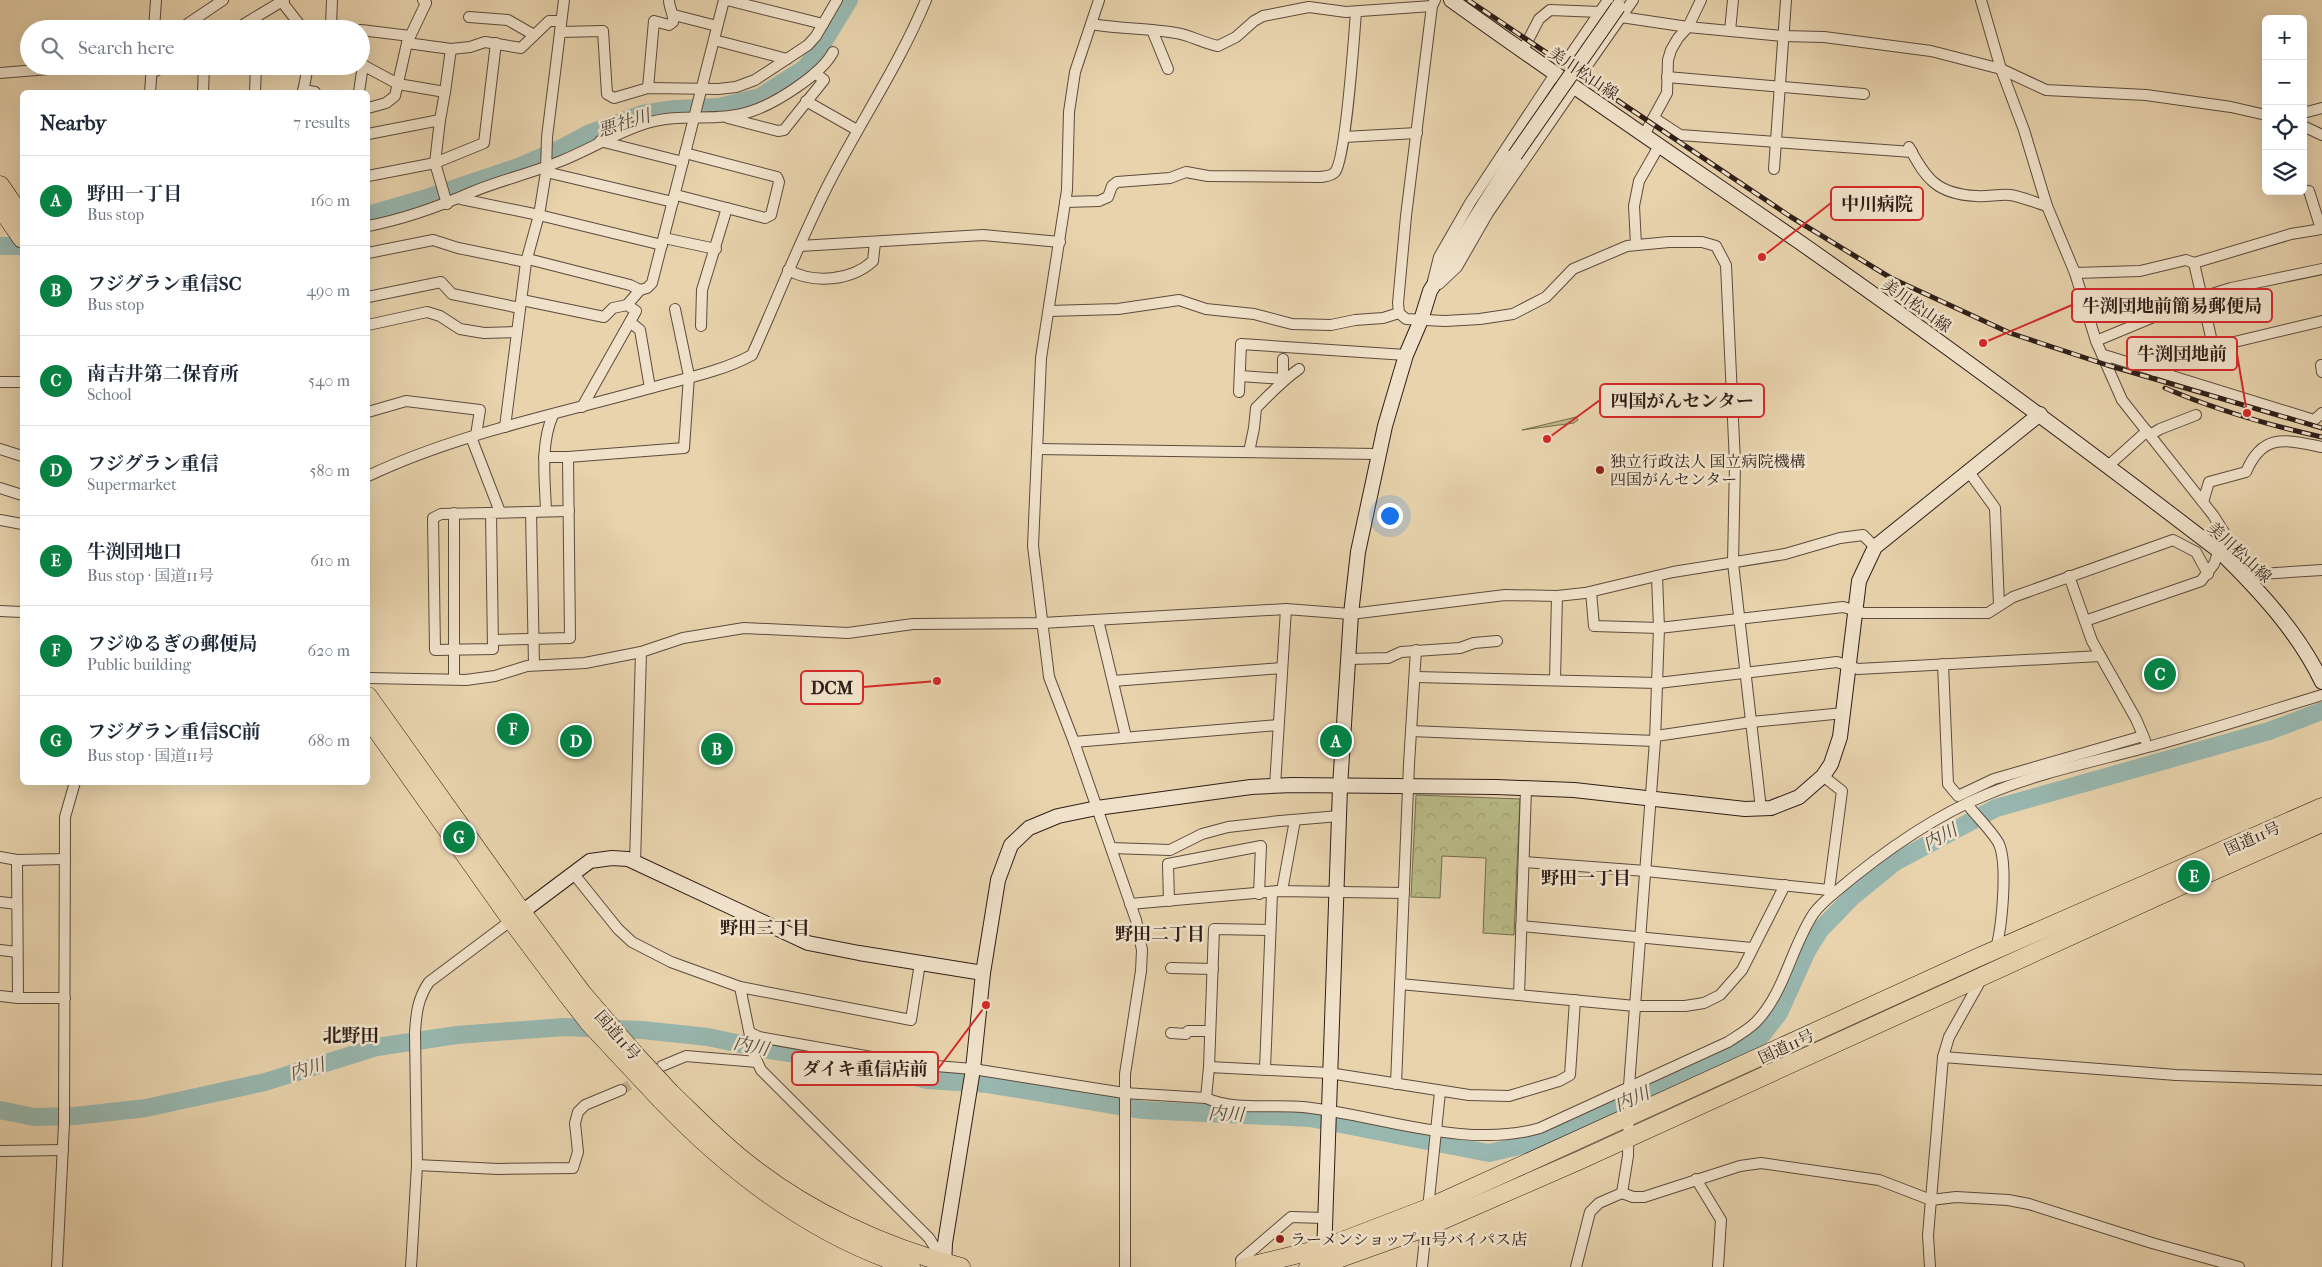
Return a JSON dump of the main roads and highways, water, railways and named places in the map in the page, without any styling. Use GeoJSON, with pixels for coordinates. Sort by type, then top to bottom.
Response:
{"type":"FeatureCollection","features":[{"type":"Feature","properties":{"kind":"highway"},"geometry":{"type":"LineString","coordinates":[[0,185],[20,228]]}},
{"type":"Feature","properties":{"kind":"highway"},"geometry":{"type":"LineString","coordinates":[[0,207],[20,229]]}},
{"type":"Feature","properties":{"kind":"highway","name":"国道11号"},"geometry":{"type":"LineString","coordinates":[[370,699],[516,916]]}},
{"type":"Feature","properties":{"kind":"highway","name":"国道11号"},"geometry":{"type":"LineString","coordinates":[[370,721],[576,995],[633,1052],[693,1133],[758,1188],[824,1229],[868,1251],[911,1267]]}},
{"type":"Feature","properties":{"kind":"highway","name":"国道11号"},"geometry":{"type":"LineString","coordinates":[[1320,1261],[1629,1113],[2322,808]]}},
{"type":"Feature","properties":{"kind":"highway","name":"国道11号"},"geometry":{"type":"LineString","coordinates":[[1243,1267],[1320,1261],[1427,1227],[1628,1138],[1983,975],[2322,823]]}},
{"type":"Feature","properties":{"kind":"highway","name":"国道11号"},"geometry":{"type":"LineString","coordinates":[[666,1096],[743,1160],[799,1199],[863,1232],[906,1250],[944,1265],[962,1267]]}},
{"type":"Feature","properties":{"kind":"waterway","name":"悪社川"},"geometry":{"type":"LineString","coordinates":[[370,214],[423,199],[521,166],[588,134],[642,114],[675,109],[719,107],[760,97],[805,68],[816,54],[849,0]]}},
{"type":"Feature","properties":{"kind":"waterway","name":"悪社川"},"geometry":{"type":"LineString","coordinates":[[0,246],[20,246]]}},
{"type":"Feature","properties":{"kind":"waterway","name":"内川"},"geometry":{"type":"LineString","coordinates":[[0,1110],[34,1117],[75,1116],[146,1108],[265,1082],[377,1047],[457,1035],[564,1027],[642,1030],[708,1037],[769,1050],[853,1062],[927,1080],[988,1084],[1143,1110],[1310,1118],[1489,1153],[1531,1143],[1740,1052],[1761,1036],[1779,1013],[1807,951],[1820,930],[1852,897],[1895,862],[1996,808],[2269,731],[2322,711]]}},
{"type":"Feature","properties":{"kind":"tunnel"},"geometry":{"type":"LineString","coordinates":[[621,1090],[644,1077]]}},
{"type":"Feature","properties":{"kind":"railway"},"geometry":{"type":"LineString","coordinates":[[1468,0],[1791,217],[1891,278],[2010,333],[2107,365],[2322,428]]}},
{"type":"Feature","properties":{"kind":"railway"},"geometry":{"type":"LineString","coordinates":[[2165,388],[2242,416],[2322,437]]}},
{"type":"Feature","properties":{"kind":"place","name":"中川病院"},"geometry":{"type":"Point","coordinates":[1762,257]}},
{"type":"Feature","properties":{"kind":"place","name":"牛渕団地前簡易郵便局"},"geometry":{"type":"Point","coordinates":[1983,343]}},
{"type":"Feature","properties":{"kind":"place","name":"牛渕団地前"},"geometry":{"type":"Point","coordinates":[2247,413]}},
{"type":"Feature","properties":{"kind":"place","name":"四国がんセンター"},"geometry":{"type":"Point","coordinates":[1547,439]}},
{"type":"Feature","properties":{"kind":"place","name":"独立行政法人 国立病院機構 四国がんセンター"},"geometry":{"type":"Point","coordinates":[1600,470]}},
{"type":"Feature","properties":{"kind":"place","name":"南吉井第二保育所"},"geometry":{"type":"Point","coordinates":[2160,674]}},
{"type":"Feature","properties":{"kind":"place","name":"DCM"},"geometry":{"type":"Point","coordinates":[937,681]}},
{"type":"Feature","properties":{"kind":"place","name":"フジゆるぎの郵便局"},"geometry":{"type":"Point","coordinates":[513,729]}},
{"type":"Feature","properties":{"kind":"place","name":"フジグラン重信"},"geometry":{"type":"Point","coordinates":[576,741]}},
{"type":"Feature","properties":{"kind":"place","name":"野田一丁目"},"geometry":{"type":"Point","coordinates":[1336,741]}},
{"type":"Feature","properties":{"kind":"place","name":"フジグラン重信SC"},"geometry":{"type":"Point","coordinates":[717,749]}},
{"type":"Feature","properties":{"kind":"place","name":"フジグラン重信SC前"},"geometry":{"type":"Point","coordinates":[459,837]}},
{"type":"Feature","properties":{"kind":"place","name":"牛渕団地口"},"geometry":{"type":"Point","coordinates":[2194,876]}},
{"type":"Feature","properties":{"kind":"place","name":"ダイキ重信店前"},"geometry":{"type":"Point","coordinates":[986,1005]}},
{"type":"Feature","properties":{"kind":"place","name":"ラーメンショップ 11号バイパス店"},"geometry":{"type":"Point","coordinates":[1280,1239]}},
{"type":"Feature","properties":{"kind":"district","name":"野田一丁目"},"geometry":{"type":"Point","coordinates":[1586,878]}},
{"type":"Feature","properties":{"kind":"district","name":"野田三丁目"},"geometry":{"type":"Point","coordinates":[765,928]}},
{"type":"Feature","properties":{"kind":"district","name":"野田二丁目"},"geometry":{"type":"Point","coordinates":[1160,934]}},
{"type":"Feature","properties":{"kind":"district","name":"北野田"},"geometry":{"type":"Point","coordinates":[351,1035]}}]}
